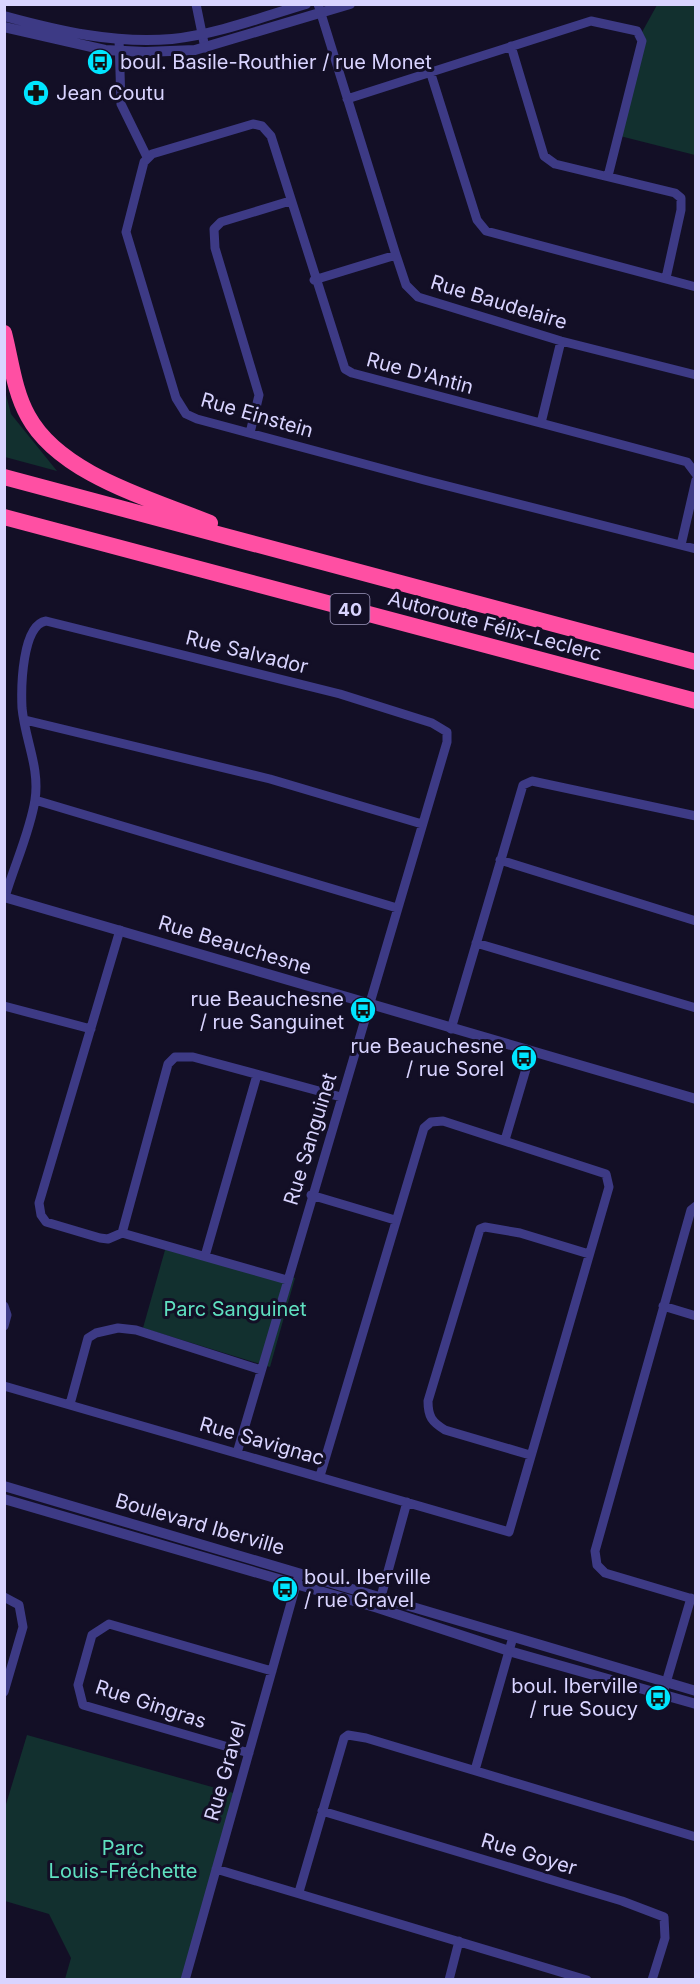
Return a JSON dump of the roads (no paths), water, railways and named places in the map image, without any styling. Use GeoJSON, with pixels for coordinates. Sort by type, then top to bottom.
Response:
{"type":"FeatureCollection","features":[{"type":"Feature","properties":{"kind":"highway"},"geometry":{"type":"LineString","coordinates":[[4,333],[16,384],[26,412],[38,430],[62,453],[118,486],[269,548]]}},
{"type":"Feature","properties":{"kind":"highway","name":"Autoroute Félix-Leclerc"},"geometry":{"type":"LineString","coordinates":[[4,477],[696,662]]}},
{"type":"Feature","properties":{"kind":"highway","name":"Autoroute Félix-Leclerc"},"geometry":{"type":"LineString","coordinates":[[4,517],[696,701]]}},
{"type":"Feature","properties":{"kind":"street"},"geometry":{"type":"LineString","coordinates":[[196,4],[205,48]]}},
{"type":"Feature","properties":{"kind":"street"},"geometry":{"type":"LineString","coordinates":[[4,16],[69,32],[119,39],[174,39],[203,34],[306,4]]}},
{"type":"Feature","properties":{"kind":"street"},"geometry":{"type":"LineString","coordinates":[[4,27],[66,43],[119,51],[154,52],[205,48],[320,9],[350,4]]}},
{"type":"Feature","properties":{"kind":"street","name":"Rue Baudelaire"},"geometry":{"type":"LineString","coordinates":[[320,9],[406,285],[418,297],[561,341],[696,375]]}},
{"type":"Feature","properties":{"kind":"street"},"geometry":{"type":"LineString","coordinates":[[347,99],[591,21],[599,20],[637,31],[641,34],[642,41],[608,176]]}},
{"type":"Feature","properties":{"kind":"street"},"geometry":{"type":"LineString","coordinates":[[119,39],[121,104],[147,157]]}},
{"type":"Feature","properties":{"kind":"street"},"geometry":{"type":"LineString","coordinates":[[511,46],[544,156],[555,164],[675,193],[681,198],[681,210],[666,278]]}},
{"type":"Feature","properties":{"kind":"street"},"geometry":{"type":"LineString","coordinates":[[430,71],[477,220],[486,231],[696,287]]}},
{"type":"Feature","properties":{"kind":"street","name":"Rue D'Antin"},"geometry":{"type":"LineString","coordinates":[[147,157],[253,124],[262,126],[271,136],[340,361],[352,373],[687,462],[696,474]]}},
{"type":"Feature","properties":{"kind":"street","name":"Rue Einstein"},"geometry":{"type":"LineString","coordinates":[[147,157],[126,232],[176,398],[186,414],[197,419],[424,480],[696,549]]}},
{"type":"Feature","properties":{"kind":"street"},"geometry":{"type":"LineString","coordinates":[[250,433],[259,395],[214,248],[214,229],[221,222],[290,201]]}},
{"type":"Feature","properties":{"kind":"street"},"geometry":{"type":"LineString","coordinates":[[314,279],[396,255]]}},
{"type":"Feature","properties":{"kind":"street"},"geometry":{"type":"LineString","coordinates":[[540,423],[561,341]]}},
{"type":"Feature","properties":{"kind":"street"},"geometry":{"type":"LineString","coordinates":[[681,545],[696,480]]}},
{"type":"Feature","properties":{"kind":"street","name":"Rue Salvador"},"geometry":{"type":"LineString","coordinates":[[25,720],[22,711],[28,639],[35,625],[46,621],[340,694],[432,723],[447,732]]}},
{"type":"Feature","properties":{"kind":"street"},"geometry":{"type":"LineString","coordinates":[[5,897],[35,800],[35,764],[25,720],[270,779],[422,824]]}},
{"type":"Feature","properties":{"kind":"street","name":"Rue Sanguinet"},"geometry":{"type":"LineString","coordinates":[[237,1453],[311,1195],[447,742],[447,732]]}},
{"type":"Feature","properties":{"kind":"street"},"geometry":{"type":"LineString","coordinates":[[451,1029],[523,785],[532,781],[696,816]]}},
{"type":"Feature","properties":{"kind":"street"},"geometry":{"type":"LineString","coordinates":[[35,800],[397,908]]}},
{"type":"Feature","properties":{"kind":"street"},"geometry":{"type":"LineString","coordinates":[[500,860],[696,921]]}},
{"type":"Feature","properties":{"kind":"street","name":"Rue Beauchesne"},"geometry":{"type":"LineString","coordinates":[[5,897],[696,1099]]}},
{"type":"Feature","properties":{"kind":"street"},"geometry":{"type":"LineString","coordinates":[[120,930],[39,1203],[42,1219],[100,1238],[108,1239],[122,1233],[287,1280]]}},
{"type":"Feature","properties":{"kind":"street"},"geometry":{"type":"LineString","coordinates":[[477,943],[696,1008]]}},
{"type":"Feature","properties":{"kind":"street"},"geometry":{"type":"LineString","coordinates":[[4,1006],[91,1029]]}},
{"type":"Feature","properties":{"kind":"street"},"geometry":{"type":"LineString","coordinates":[[505,1140],[531,1052]]}},
{"type":"Feature","properties":{"kind":"street"},"geometry":{"type":"LineString","coordinates":[[122,1233],[168,1064],[174,1057],[193,1057],[341,1097]]}},
{"type":"Feature","properties":{"kind":"street"},"geometry":{"type":"LineString","coordinates":[[205,1256],[257,1075]]}},
{"type":"Feature","properties":{"kind":"street"},"geometry":{"type":"LineString","coordinates":[[320,1476],[420,1137],[431,1122],[443,1120],[601,1171],[606,1174],[609,1184],[589,1254],[530,1455],[445,1430],[434,1423],[428,1413],[432,1390],[480,1229],[485,1227],[520,1233],[589,1254]]}},
{"type":"Feature","properties":{"kind":"street"},"geometry":{"type":"LineString","coordinates":[[311,1195],[395,1220]]}},
{"type":"Feature","properties":{"kind":"street"},"geometry":{"type":"LineString","coordinates":[[663,1694],[693,1599],[605,1573],[597,1565],[596,1542],[691,1210],[695,1206]]}},
{"type":"Feature","properties":{"kind":"street"},"geometry":{"type":"LineString","coordinates":[[4,1306],[7,1315],[4,1326]]}},
{"type":"Feature","properties":{"kind":"street"},"geometry":{"type":"LineString","coordinates":[[663,1306],[696,1316]]}},
{"type":"Feature","properties":{"kind":"street"},"geometry":{"type":"LineString","coordinates":[[70,1404],[88,1338],[96,1333],[118,1328],[154,1335],[261,1370]]}},
{"type":"Feature","properties":{"kind":"street","name":"Rue Savignac"},"geometry":{"type":"LineString","coordinates":[[4,1386],[509,1532],[530,1455]]}},
{"type":"Feature","properties":{"kind":"street","name":"Boulevard Iberville"},"geometry":{"type":"LineString","coordinates":[[4,1485],[696,1691]]}},
{"type":"Feature","properties":{"kind":"street","name":"Boulevard Iberville"},"geometry":{"type":"LineString","coordinates":[[4,1499],[378,1608],[509,1651],[696,1704]]}},
{"type":"Feature","properties":{"kind":"street"},"geometry":{"type":"LineString","coordinates":[[378,1608],[407,1502]]}},
{"type":"Feature","properties":{"kind":"street","name":"Rue Gravel"},"geometry":{"type":"LineString","coordinates":[[184,1980],[300,1572]]}},
{"type":"Feature","properties":{"kind":"street"},"geometry":{"type":"LineString","coordinates":[[4,1596],[19,1605],[23,1626],[4,1692]]}},
{"type":"Feature","properties":{"kind":"street","name":"Rue Gingras"},"geometry":{"type":"LineString","coordinates":[[249,1754],[83,1705],[78,1685],[89,1645],[92,1635],[109,1623],[272,1671]]}},
{"type":"Feature","properties":{"kind":"street"},"geometry":{"type":"LineString","coordinates":[[475,1770],[513,1637]]}},
{"type":"Feature","properties":{"kind":"street"},"geometry":{"type":"LineString","coordinates":[[298,1892],[344,1738],[348,1735],[366,1738],[695,1835]]}},
{"type":"Feature","properties":{"kind":"street","name":"Rue Goyer"},"geometry":{"type":"LineString","coordinates":[[322,1811],[622,1901],[664,1917],[665,1938],[652,1980]]}},
{"type":"Feature","properties":{"kind":"street"},"geometry":{"type":"LineString","coordinates":[[216,1869],[587,1980]]}},
{"type":"Feature","properties":{"kind":"street"},"geometry":{"type":"LineString","coordinates":[[449,1980],[459,1941]]}},
{"type":"Feature","properties":{"kind":"place","name":"boul. Basile-Routhier / rue Monet"},"geometry":{"type":"Point","coordinates":[100,62]}},
{"type":"Feature","properties":{"kind":"place","name":"Jean Coutu"},"geometry":{"type":"Point","coordinates":[36,93]}},
{"type":"Feature","properties":{"kind":"place","name":"rue Beauchesne / rue Sanguinet"},"geometry":{"type":"Point","coordinates":[363,1010]}},
{"type":"Feature","properties":{"kind":"place","name":"rue Beauchesne / rue Sorel"},"geometry":{"type":"Point","coordinates":[524,1058]}},
{"type":"Feature","properties":{"kind":"place","name":"boul. Iberville / rue Gravel"},"geometry":{"type":"Point","coordinates":[285,1589]}},
{"type":"Feature","properties":{"kind":"place","name":"boul. Iberville / rue Soucy"},"geometry":{"type":"Point","coordinates":[658,1698]}},
{"type":"Feature","properties":{"kind":"park label","name":"Parc Sanguinet"},"geometry":{"type":"Point","coordinates":[235,1309]}},
{"type":"Feature","properties":{"kind":"park label","name":"Parc Louis-Fréchette"},"geometry":{"type":"Point","coordinates":[123,1860]}}]}
